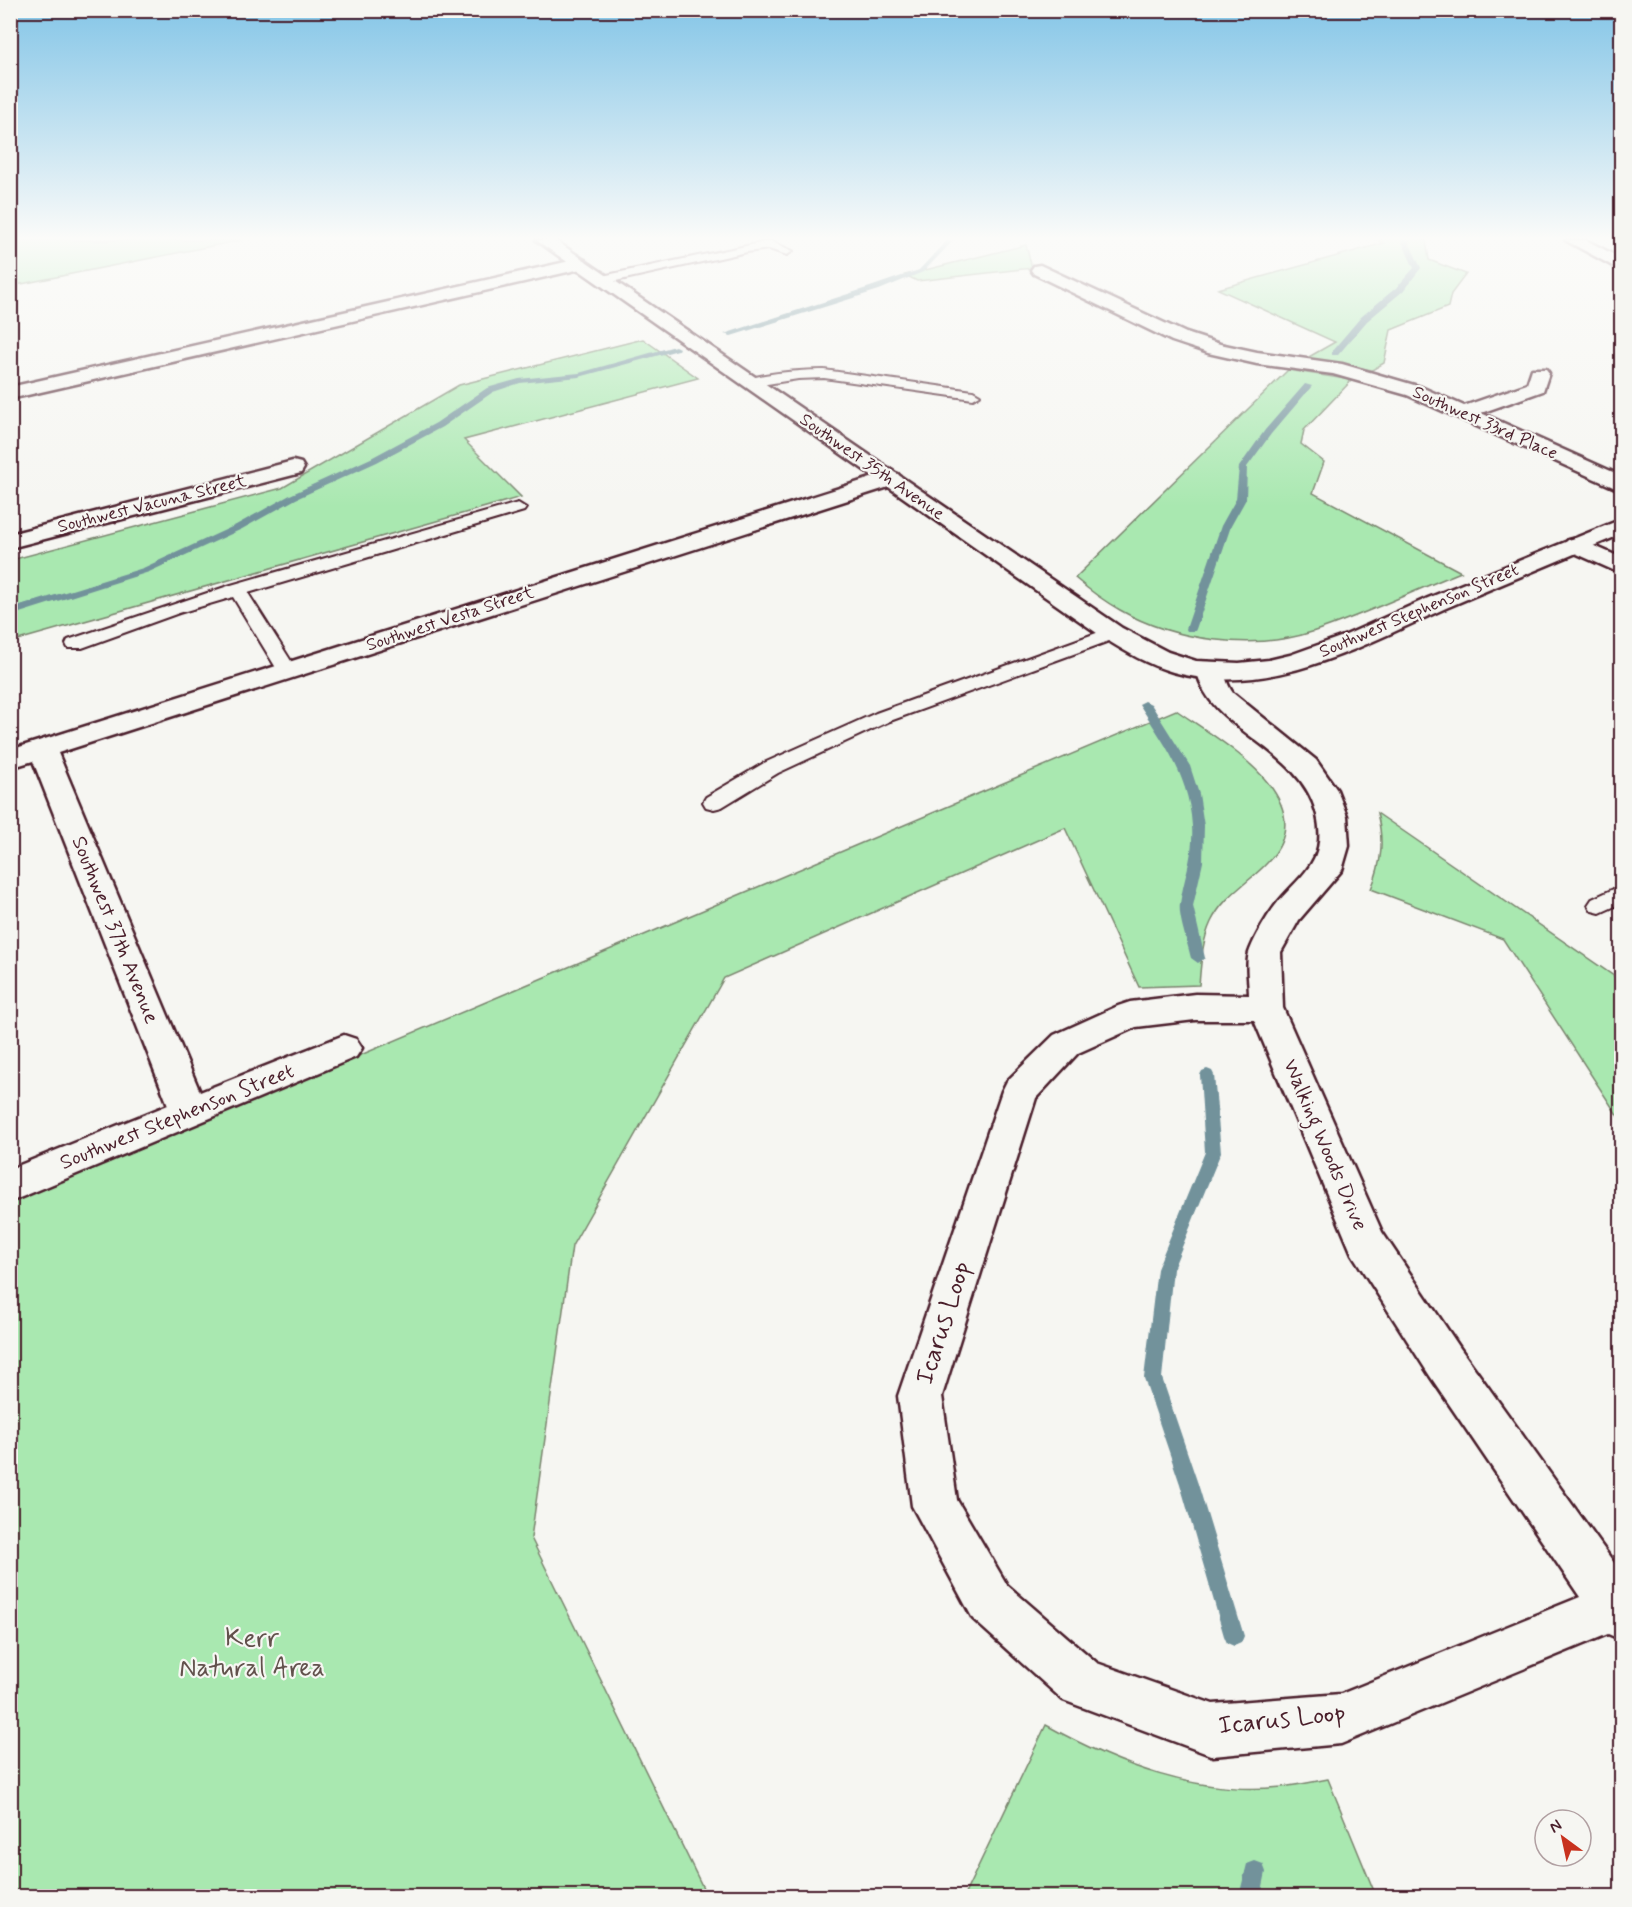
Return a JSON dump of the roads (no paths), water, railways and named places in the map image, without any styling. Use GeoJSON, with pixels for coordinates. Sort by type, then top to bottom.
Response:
{"type":"FeatureCollection","features":[{"type":"Feature","properties":{"kind":"street"},"geometry":{"type":"LineString","coordinates":[[10,393],[292,329]]}},
{"type":"Feature","properties":{"kind":"street","name":"Southwest 35th Avenue"},"geometry":{"type":"LineString","coordinates":[[672,329],[1113,633],[1144,652],[1165,661],[1191,669],[1210,671]]}},
{"type":"Feature","properties":{"kind":"street","name":"Southwest 33rd Place"},"geometry":{"type":"LineString","coordinates":[[1162,329],[1215,349],[1257,358],[1335,368],[1414,391],[1466,412],[1622,484]]}},
{"type":"Feature","properties":{"kind":"street"},"geometry":{"type":"LineString","coordinates":[[1466,412],[1536,387],[1539,373]]}},
{"type":"Feature","properties":{"kind":"street","name":"Southwest Vacuna Street"},"geometry":{"type":"LineString","coordinates":[[10,541],[293,468]]}},
{"type":"Feature","properties":{"kind":"street","name":"Southwest Vesta Street"},"geometry":{"type":"LineString","coordinates":[[26,754],[890,479]]}},
{"type":"Feature","properties":{"kind":"street","name":"Southwest Stephenson Street"},"geometry":{"type":"LineString","coordinates":[[1210,671],[1257,670],[1317,655],[1622,526]]}},
{"type":"Feature","properties":{"kind":"street"},"geometry":{"type":"LineString","coordinates":[[1576,545],[1622,567]]}},
{"type":"Feature","properties":{"kind":"street","name":"Walking Woods Drive"},"geometry":{"type":"LineString","coordinates":[[1210,671],[1213,686],[1223,699],[1306,766],[1322,790],[1332,816],[1334,846],[1326,870],[1286,914],[1265,952],[1266,1008],[1366,1242],[1445,1362],[1618,1611]]}},
{"type":"Feature","properties":{"kind":"street","name":"Southwest 37th Avenue"},"geometry":{"type":"LineString","coordinates":[[26,754],[189,1111]]}},
{"type":"Feature","properties":{"kind":"street","name":"Icarus Loop"},"geometry":{"type":"LineString","coordinates":[[1266,1008],[1195,1007],[1130,1015],[1066,1044],[1020,1091],[920,1395],[935,1506],[990,1602],[1081,1682],[1213,1730],[1341,1719],[1618,1611]]}},
{"type":"Feature","properties":{"kind":"street","name":"Southwest Stephenson Street"},"geometry":{"type":"LineString","coordinates":[[10,1186],[344,1048]]}},
{"type":"Feature","properties":{"kind":"lane"},"geometry":{"type":"LineString","coordinates":[[749,383],[798,375],[824,374],[974,395]]}},
{"type":"Feature","properties":{"kind":"lane"},"geometry":{"type":"LineString","coordinates":[[75,644],[138,620],[518,508]]}},
{"type":"Feature","properties":{"kind":"lane"},"geometry":{"type":"LineString","coordinates":[[237,590],[288,672]]}},
{"type":"Feature","properties":{"kind":"lane"},"geometry":{"type":"LineString","coordinates":[[714,802],[771,768],[883,717],[1113,633]]}},
{"type":"Feature","properties":{"kind":"lane"},"geometry":{"type":"LineString","coordinates":[[1600,905],[1622,893]]}},
{"type":"Feature","properties":{"kind":"waterway"},"geometry":{"type":"LineString","coordinates":[[728,334],[744,329]]}},
{"type":"Feature","properties":{"kind":"waterway"},"geometry":{"type":"LineString","coordinates":[[1335,353],[1355,329]]}},
{"type":"Feature","properties":{"kind":"waterway"},"geometry":{"type":"LineString","coordinates":[[10,613],[146,570],[239,527],[293,497],[374,460],[439,425],[490,390],[519,381],[579,375],[675,348]]}},
{"type":"Feature","properties":{"kind":"waterway"},"geometry":{"type":"LineString","coordinates":[[1191,629],[1226,526],[1241,499],[1243,467],[1268,432],[1308,386]]}},
{"type":"Feature","properties":{"kind":"waterway"},"geometry":{"type":"LineString","coordinates":[[1145,704],[1184,766],[1193,794],[1198,826],[1197,862],[1186,906],[1198,958]]}},
{"type":"Feature","properties":{"kind":"waterway"},"geometry":{"type":"LineString","coordinates":[[1207,1075],[1213,1152],[1165,1269],[1153,1378],[1189,1484],[1234,1636]]}},
{"type":"Feature","properties":{"kind":"waterway"},"geometry":{"type":"LineString","coordinates":[[1250,1896],[1255,1872]]}},
{"type":"Feature","properties":{"kind":"park label","name":"Kerr Natural Area"},"geometry":{"type":"Point","coordinates":[252,1654]}}]}
